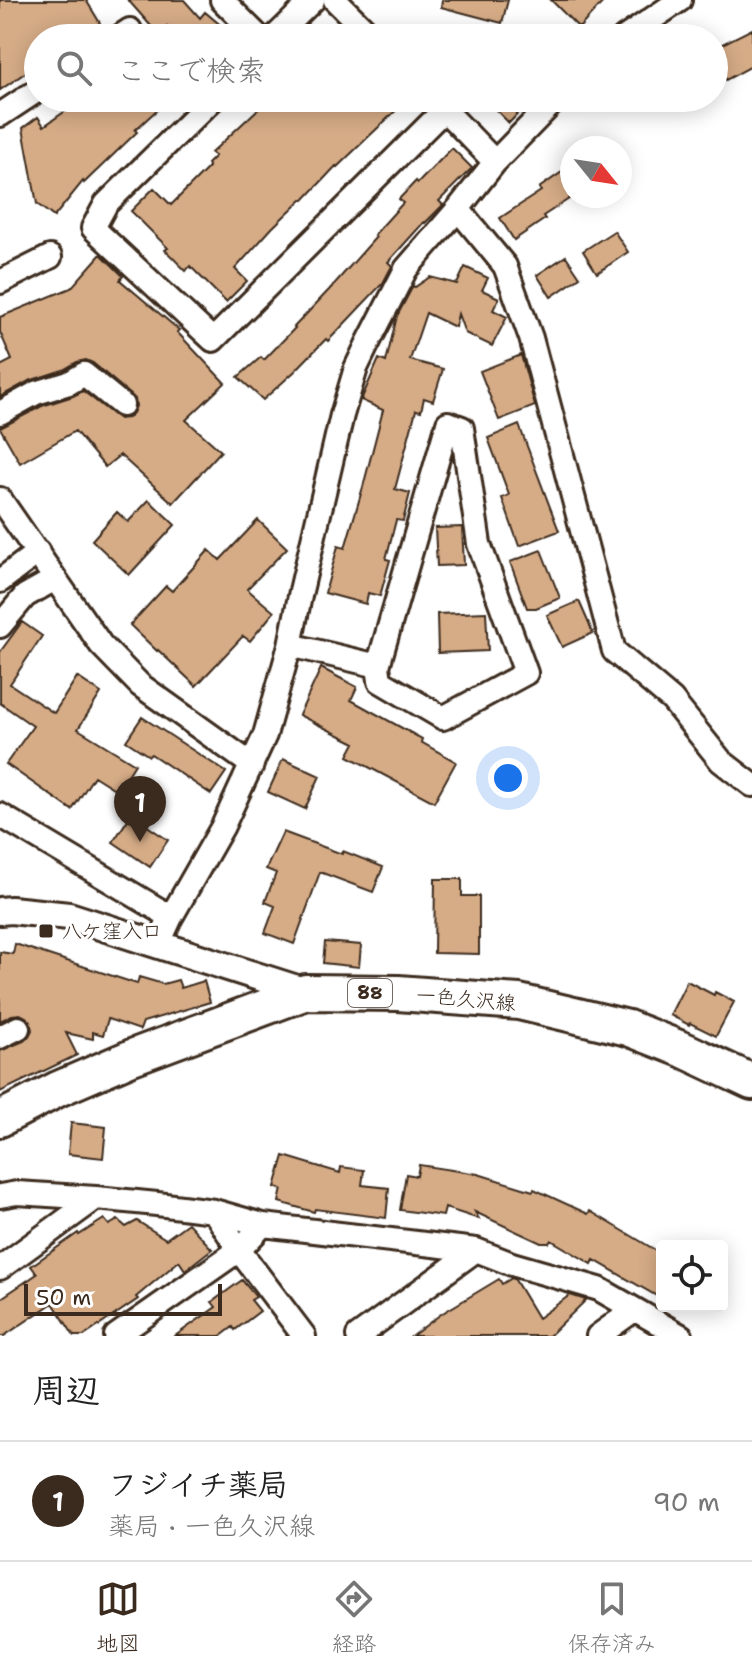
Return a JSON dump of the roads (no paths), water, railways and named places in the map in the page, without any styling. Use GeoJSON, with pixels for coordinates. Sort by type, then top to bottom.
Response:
{"type":"FeatureCollection","features":[{"type":"Feature","properties":{"kind":"main road","name":"一色久沢線"},"geometry":{"type":"LineString","coordinates":[[0,1119],[58,1089],[132,1057],[306,992],[398,993],[519,1002],[628,1028],[752,1082]]}},
{"type":"Feature","properties":{"kind":"street"},"geometry":{"type":"LineString","coordinates":[[222,0],[246,24]]}},
{"type":"Feature","properties":{"kind":"street"},"geometry":{"type":"LineString","coordinates":[[288,24],[313,0]]}},
{"type":"Feature","properties":{"kind":"street"},"geometry":{"type":"LineString","coordinates":[[335,0],[359,24]]}},
{"type":"Feature","properties":{"kind":"street"},"geometry":{"type":"LineString","coordinates":[[645,24],[680,0]]}},
{"type":"Feature","properties":{"kind":"street"},"geometry":{"type":"LineString","coordinates":[[0,115],[24,99]]}},
{"type":"Feature","properties":{"kind":"street"},"geometry":{"type":"LineString","coordinates":[[200,112],[106,204],[93,228],[213,340],[430,112]]}},
{"type":"Feature","properties":{"kind":"street"},"geometry":{"type":"LineString","coordinates":[[446,112],[495,162]]}},
{"type":"Feature","properties":{"kind":"street"},"geometry":{"type":"LineString","coordinates":[[159,943],[223,826],[265,735],[290,645],[342,415],[356,368],[406,269],[495,162],[543,112]]}},
{"type":"Feature","properties":{"kind":"street"},"geometry":{"type":"LineString","coordinates":[[458,209],[505,266],[531,338],[614,651],[672,700],[721,761],[752,785]]}},
{"type":"Feature","properties":{"kind":"street"},"geometry":{"type":"LineString","coordinates":[[0,282],[50,257]]}},
{"type":"Feature","properties":{"kind":"street"},"geometry":{"type":"LineString","coordinates":[[0,413],[36,393],[69,383],[84,374],[122,405]]}},
{"type":"Feature","properties":{"kind":"street"},"geometry":{"type":"LineString","coordinates":[[448,423],[462,428],[479,544],[526,673],[443,718],[380,681],[378,666],[448,423]]}},
{"type":"Feature","properties":{"kind":"street"},"geometry":{"type":"LineString","coordinates":[[0,499],[101,645],[140,685],[252,765]]}},
{"type":"Feature","properties":{"kind":"street"},"geometry":{"type":"LineString","coordinates":[[0,581],[38,552]]}},
{"type":"Feature","properties":{"kind":"street"},"geometry":{"type":"LineString","coordinates":[[0,626],[25,596],[55,579]]}},
{"type":"Feature","properties":{"kind":"street"},"geometry":{"type":"LineString","coordinates":[[290,645],[378,666]]}},
{"type":"Feature","properties":{"kind":"street"},"geometry":{"type":"LineString","coordinates":[[0,815],[171,917]]}},
{"type":"Feature","properties":{"kind":"street"},"geometry":{"type":"LineString","coordinates":[[0,911],[69,916],[306,992]]}},
{"type":"Feature","properties":{"kind":"street"},"geometry":{"type":"LineString","coordinates":[[0,1196],[17,1193],[96,1198],[214,1211],[263,1225],[476,1250],[512,1264],[599,1289],[681,1336]]}},
{"type":"Feature","properties":{"kind":"street"},"geometry":{"type":"LineString","coordinates":[[0,1268],[96,1198]]}},
{"type":"Feature","properties":{"kind":"street"},"geometry":{"type":"LineString","coordinates":[[214,1211],[239,1250],[304,1336]]}},
{"type":"Feature","properties":{"kind":"street"},"geometry":{"type":"LineString","coordinates":[[116,1336],[239,1250],[263,1225]]}},
{"type":"Feature","properties":{"kind":"street"},"geometry":{"type":"LineString","coordinates":[[358,1336],[476,1250]]}},
{"type":"Feature","properties":{"kind":"street"},"geometry":{"type":"LineString","coordinates":[[598,1336],[634,1310]]}},
{"type":"Feature","properties":{"kind":"place","name":"フジイチ薬局"},"geometry":{"type":"Point","coordinates":[140,842]}},
{"type":"Feature","properties":{"kind":"place","name":"八ケ窪入口"},"geometry":{"type":"Point","coordinates":[46,931]}}]}
